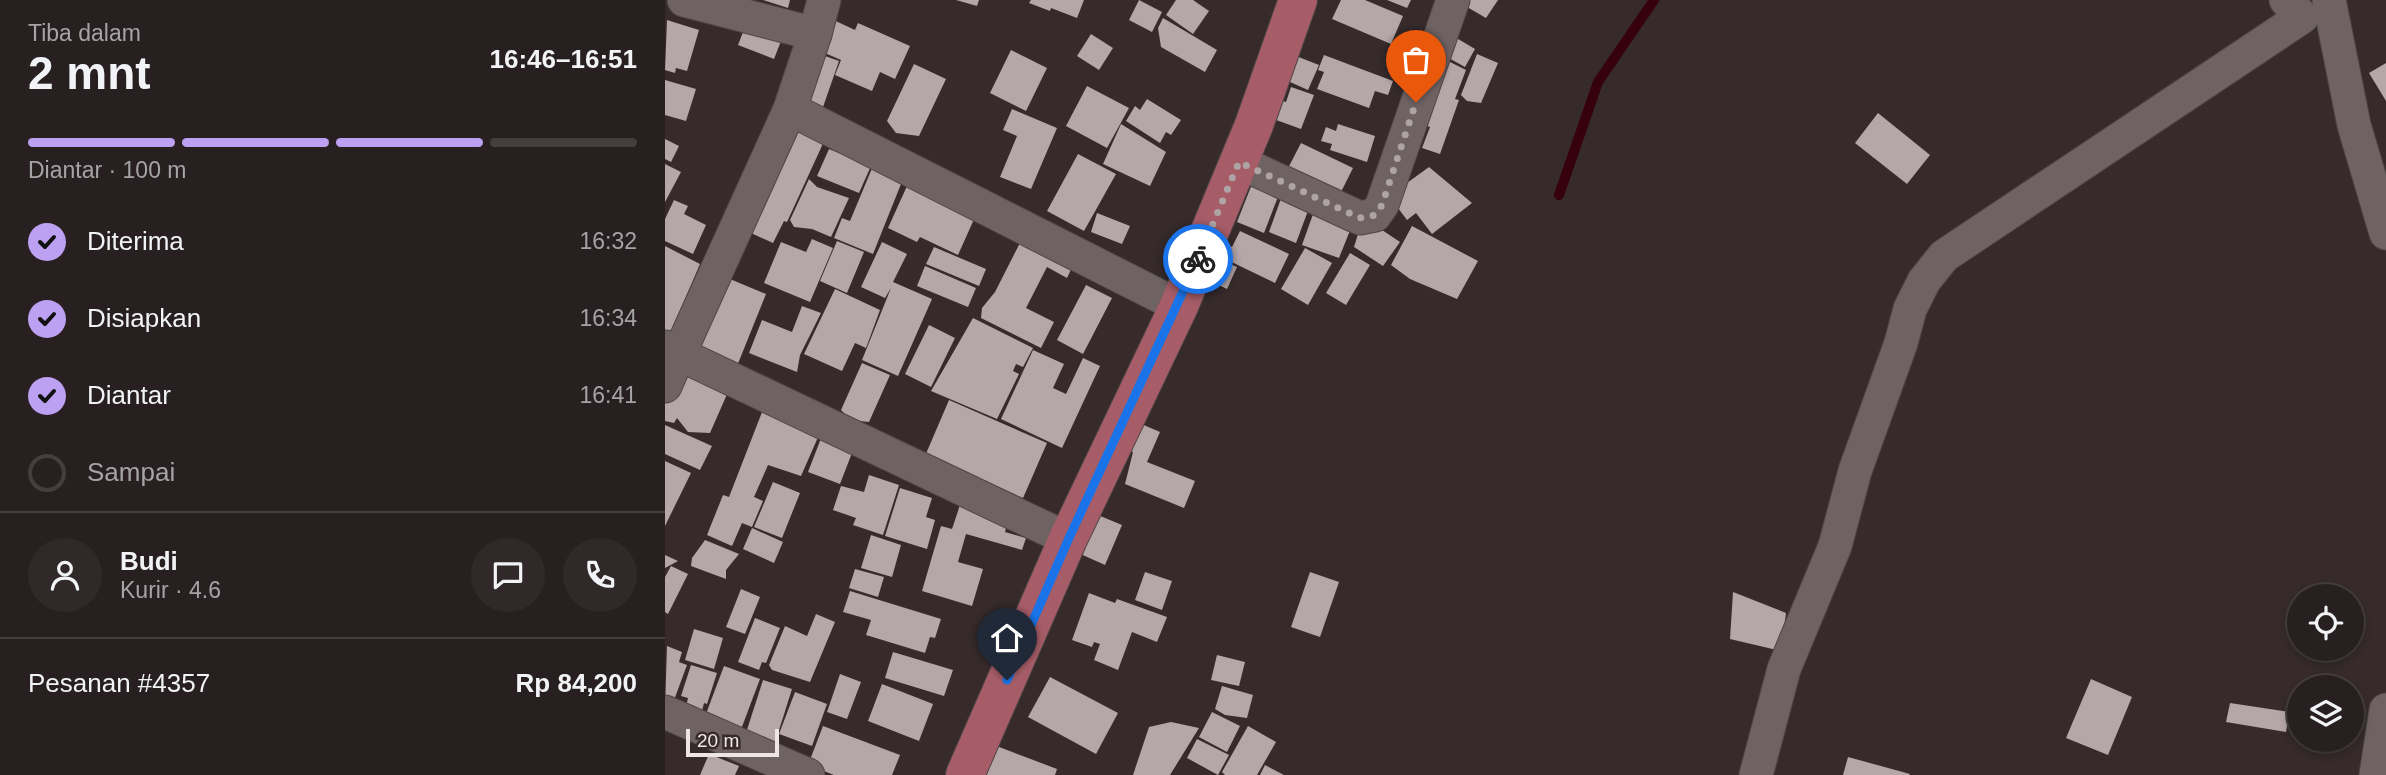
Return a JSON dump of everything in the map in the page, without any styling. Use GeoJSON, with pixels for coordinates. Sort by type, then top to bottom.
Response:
{"type":"FeatureCollection","features":[{"type":"Feature","properties":{"kind":"main road"},"geometry":{"type":"LineString","coordinates":[[965,775],[1069,538],[1179,306],[1239,162],[1298,0]]}},
{"type":"Feature","properties":{"kind":"street"},"geometry":{"type":"LineString","coordinates":[[684,0],[815,34]]}},
{"type":"Feature","properties":{"kind":"street"},"geometry":{"type":"LineString","coordinates":[[665,386],[672,351],[790,109],[824,0]]}},
{"type":"Feature","properties":{"kind":"street"},"geometry":{"type":"LineString","coordinates":[[1239,162],[1360,218],[1375,215],[1382,205],[1453,0]]}},
{"type":"Feature","properties":{"kind":"street"},"geometry":{"type":"LineString","coordinates":[[1756,775],[1784,669],[1835,546],[1855,471],[1910,309],[1924,281],[1944,256],[2309,4],[2354,125],[2384,220]]}},
{"type":"Feature","properties":{"kind":"street"},"geometry":{"type":"LineString","coordinates":[[790,109],[1179,306]]}},
{"type":"Feature","properties":{"kind":"street"},"geometry":{"type":"LineString","coordinates":[[672,351],[1069,538]]}},
{"type":"Feature","properties":{"kind":"street"},"geometry":{"type":"LineString","coordinates":[[2376,775],[2386,710]]}},
{"type":"Feature","properties":{"kind":"street"},"geometry":{"type":"LineString","coordinates":[[665,712],[808,775]]}},
{"type":"Feature","properties":{"kind":"building"},"geometry":{"type":"Polygon","coordinates":[[[763,0],[790,0],[788,8],[763,0]]]}},
{"type":"Feature","properties":{"kind":"building"},"geometry":{"type":"Polygon","coordinates":[[[956,0],[979,0],[977,6],[956,0]]]}},
{"type":"Feature","properties":{"kind":"building"},"geometry":{"type":"Polygon","coordinates":[[[1031,0],[1084,0],[1077,18],[1029,3],[1031,0]]]}},
{"type":"Feature","properties":{"kind":"building"},"geometry":{"type":"Polygon","coordinates":[[[1139,0],[1162,12],[1152,32],[1129,20],[1139,0]]]}},
{"type":"Feature","properties":{"kind":"building"},"geometry":{"type":"Polygon","coordinates":[[[1176,0],[1193,0],[1209,11],[1193,34],[1166,15],[1176,0]]]}},
{"type":"Feature","properties":{"kind":"building"},"geometry":{"type":"Polygon","coordinates":[[[1341,0],[1365,0],[1403,16],[1391,44],[1332,19],[1341,0]]]}},
{"type":"Feature","properties":{"kind":"building"},"geometry":{"type":"Polygon","coordinates":[[[1387,0],[1411,0],[1407,8],[1387,0]]]}},
{"type":"Feature","properties":{"kind":"building"},"geometry":{"type":"Polygon","coordinates":[[[1455,0],[1498,0],[1486,18],[1455,0]]]}},
{"type":"Feature","properties":{"kind":"building"},"geometry":{"type":"Polygon","coordinates":[[[825,16],[855,30],[858,23],[910,46],[895,79],[880,72],[872,91],[835,75],[841,60],[811,47],[825,16]]]}},
{"type":"Feature","properties":{"kind":"building"},"geometry":{"type":"Polygon","coordinates":[[[1163,18],[1217,50],[1205,72],[1161,47],[1158,28],[1163,18]]]}},
{"type":"Feature","properties":{"kind":"building"},"geometry":{"type":"Polygon","coordinates":[[[667,20],[699,30],[687,71],[676,68],[675,73],[665,70],[667,20]]]}},
{"type":"Feature","properties":{"kind":"building"},"geometry":{"type":"Polygon","coordinates":[[[745,27],[781,41],[774,59],[738,45],[745,27]]]}},
{"type":"Feature","properties":{"kind":"building"},"geometry":{"type":"Polygon","coordinates":[[[1443,30],[1475,49],[1465,67],[1436,51],[1443,30]]]}},
{"type":"Feature","properties":{"kind":"building"},"geometry":{"type":"Polygon","coordinates":[[[1091,34],[1113,48],[1099,70],[1077,56],[1091,34]]]}},
{"type":"Feature","properties":{"kind":"building"},"geometry":{"type":"Polygon","coordinates":[[[1011,50],[1047,68],[1026,111],[990,93],[1011,50]]]}},
{"type":"Feature","properties":{"kind":"building"},"geometry":{"type":"Polygon","coordinates":[[[811,51],[839,61],[822,110],[794,101],[811,51]]]}},
{"type":"Feature","properties":{"kind":"building"},"geometry":{"type":"Polygon","coordinates":[[[1291,54],[1319,65],[1308,90],[1281,78],[1291,54]]]}},
{"type":"Feature","properties":{"kind":"building"},"geometry":{"type":"Polygon","coordinates":[[[1434,54],[1466,70],[1455,99],[1459,100],[1440,154],[1422,148],[1430,127],[1410,120],[1434,54]]]}},
{"type":"Feature","properties":{"kind":"building"},"geometry":{"type":"Polygon","coordinates":[[[1477,54],[1498,63],[1481,103],[1467,101],[1461,95],[1477,54]]]}},
{"type":"Feature","properties":{"kind":"building"},"geometry":{"type":"Polygon","coordinates":[[[1324,55],[1393,81],[1388,95],[1375,91],[1369,108],[1317,89],[1324,72],[1318,70],[1324,55]]]}},
{"type":"Feature","properties":{"kind":"building"},"geometry":{"type":"Polygon","coordinates":[[[2386,63],[2386,101],[2369,73],[2386,63]]]}},
{"type":"Feature","properties":{"kind":"building"},"geometry":{"type":"Polygon","coordinates":[[[914,64],[946,79],[919,136],[896,133],[887,121],[914,64]]]}},
{"type":"Feature","properties":{"kind":"building"},"geometry":{"type":"Polygon","coordinates":[[[665,80],[696,89],[686,121],[665,115],[665,80]]]}},
{"type":"Feature","properties":{"kind":"building"},"geometry":{"type":"Polygon","coordinates":[[[1087,86],[1129,108],[1107,148],[1066,126],[1087,86]]]}},
{"type":"Feature","properties":{"kind":"building"},"geometry":{"type":"Polygon","coordinates":[[[1291,87],[1314,95],[1301,129],[1268,117],[1274,99],[1286,102],[1291,87]]]}},
{"type":"Feature","properties":{"kind":"building"},"geometry":{"type":"Polygon","coordinates":[[[1147,99],[1181,120],[1171,135],[1166,132],[1160,143],[1126,121],[1135,106],[1140,110],[1147,99]]]}},
{"type":"Feature","properties":{"kind":"building"},"geometry":{"type":"Polygon","coordinates":[[[1012,109],[1057,128],[1031,189],[1000,177],[1017,136],[1003,130],[1012,109]]]}},
{"type":"Feature","properties":{"kind":"building"},"geometry":{"type":"Polygon","coordinates":[[[1878,113],[1930,155],[1907,184],[1855,143],[1878,113]]]}},
{"type":"Feature","properties":{"kind":"building"},"geometry":{"type":"Polygon","coordinates":[[[789,120],[826,137],[787,222],[784,221],[773,243],[740,228],[789,120]]]}},
{"type":"Feature","properties":{"kind":"building"},"geometry":{"type":"Polygon","coordinates":[[[1121,124],[1166,152],[1150,186],[1103,164],[1121,124]]]}},
{"type":"Feature","properties":{"kind":"building"},"geometry":{"type":"Polygon","coordinates":[[[1338,124],[1375,136],[1367,162],[1330,150],[1332,144],[1321,141],[1326,127],[1336,131],[1338,124]]]}},
{"type":"Feature","properties":{"kind":"building"},"geometry":{"type":"Polygon","coordinates":[[[665,139],[679,146],[671,162],[665,159],[665,139]]]}},
{"type":"Feature","properties":{"kind":"building"},"geometry":{"type":"Polygon","coordinates":[[[1301,143],[1353,168],[1337,200],[1285,174],[1301,143]]]}},
{"type":"Feature","properties":{"kind":"building"},"geometry":{"type":"Polygon","coordinates":[[[829,149],[871,166],[859,193],[817,176],[829,149]]]}},
{"type":"Feature","properties":{"kind":"building"},"geometry":{"type":"Polygon","coordinates":[[[1078,154],[1116,174],[1084,231],[1047,211],[1078,154]]]}},
{"type":"Feature","properties":{"kind":"building"},"geometry":{"type":"Polygon","coordinates":[[[665,164],[681,172],[665,202],[665,164]]]}},
{"type":"Feature","properties":{"kind":"building"},"geometry":{"type":"Polygon","coordinates":[[[873,166],[903,179],[873,254],[834,238],[842,218],[850,221],[873,166]]]}},
{"type":"Feature","properties":{"kind":"building"},"geometry":{"type":"Polygon","coordinates":[[[1429,167],[1472,203],[1432,234],[1416,213],[1407,220],[1389,196],[1429,167]]]}},
{"type":"Feature","properties":{"kind":"building"},"geometry":{"type":"Polygon","coordinates":[[[809,179],[817,187],[849,198],[831,237],[812,229],[794,227],[790,220],[809,179]]]}},
{"type":"Feature","properties":{"kind":"building"},"geometry":{"type":"Polygon","coordinates":[[[1254,179],[1281,189],[1264,233],[1237,222],[1254,179]]]}},
{"type":"Feature","properties":{"kind":"building"},"geometry":{"type":"Polygon","coordinates":[[[907,186],[975,217],[958,255],[920,237],[917,242],[888,228],[907,186]]]}},
{"type":"Feature","properties":{"kind":"building"},"geometry":{"type":"Polygon","coordinates":[[[1284,190],[1312,200],[1296,243],[1269,232],[1284,190]]]}},
{"type":"Feature","properties":{"kind":"building"},"geometry":{"type":"Polygon","coordinates":[[[674,200],[688,206],[684,214],[706,225],[693,254],[665,241],[665,219],[674,200]]]}},
{"type":"Feature","properties":{"kind":"building"},"geometry":{"type":"Polygon","coordinates":[[[1317,203],[1355,218],[1339,258],[1302,245],[1317,203]]]}},
{"type":"Feature","properties":{"kind":"building"},"geometry":{"type":"Polygon","coordinates":[[[1097,213],[1130,226],[1122,244],[1091,232],[1097,213]]]}},
{"type":"Feature","properties":{"kind":"building"},"geometry":{"type":"Polygon","coordinates":[[[1370,222],[1400,242],[1383,266],[1354,247],[1358,234],[1370,222]]]}},
{"type":"Feature","properties":{"kind":"building"},"geometry":{"type":"Polygon","coordinates":[[[1412,226],[1478,261],[1457,299],[1410,279],[1391,265],[1412,226]]]}},
{"type":"Feature","properties":{"kind":"building"},"geometry":{"type":"Polygon","coordinates":[[[1026,231],[1077,257],[1067,278],[1047,267],[1026,308],[1054,322],[1041,348],[981,318],[982,308],[995,292],[1026,231]]]}},
{"type":"Feature","properties":{"kind":"building"},"geometry":{"type":"Polygon","coordinates":[[[1240,231],[1289,254],[1275,283],[1215,254],[1221,242],[1232,247],[1240,231]]]}},
{"type":"Feature","properties":{"kind":"building"},"geometry":{"type":"Polygon","coordinates":[[[812,239],[833,248],[810,302],[764,283],[781,242],[806,252],[812,239]]]}},
{"type":"Feature","properties":{"kind":"building"},"geometry":{"type":"Polygon","coordinates":[[[837,241],[864,252],[847,293],[820,281],[837,241]]]}},
{"type":"Feature","properties":{"kind":"building"},"geometry":{"type":"Polygon","coordinates":[[[882,242],[907,254],[893,282],[932,299],[898,376],[862,360],[891,288],[885,298],[861,287],[882,242]]]}},
{"type":"Feature","properties":{"kind":"building"},"geometry":{"type":"Polygon","coordinates":[[[665,246],[700,264],[670,334],[665,331],[665,246]]]}},
{"type":"Feature","properties":{"kind":"building"},"geometry":{"type":"Polygon","coordinates":[[[934,247],[986,269],[979,286],[926,264],[934,247]]]}},
{"type":"Feature","properties":{"kind":"building"},"geometry":{"type":"Polygon","coordinates":[[[1305,248],[1332,263],[1308,305],[1281,289],[1305,248]]]}},
{"type":"Feature","properties":{"kind":"building"},"geometry":{"type":"Polygon","coordinates":[[[1350,253],[1370,265],[1346,305],[1326,293],[1350,253]]]}},
{"type":"Feature","properties":{"kind":"building"},"geometry":{"type":"Polygon","coordinates":[[[1212,256],[1237,267],[1227,289],[1202,277],[1212,256]]]}},
{"type":"Feature","properties":{"kind":"building"},"geometry":{"type":"Polygon","coordinates":[[[925,266],[976,288],[968,307],[917,286],[925,266]]]}},
{"type":"Feature","properties":{"kind":"building"},"geometry":{"type":"Polygon","coordinates":[[[718,274],[766,294],[737,366],[698,350],[718,274]]]}},
{"type":"Feature","properties":{"kind":"building"},"geometry":{"type":"Polygon","coordinates":[[[1086,285],[1112,298],[1083,354],[1057,340],[1086,285]]]}},
{"type":"Feature","properties":{"kind":"building"},"geometry":{"type":"Polygon","coordinates":[[[835,289],[880,310],[866,348],[855,343],[842,371],[804,354],[835,289]]]}},
{"type":"Feature","properties":{"kind":"building"},"geometry":{"type":"Polygon","coordinates":[[[802,306],[821,313],[800,355],[797,372],[749,353],[762,320],[792,332],[802,306]]]}},
{"type":"Feature","properties":{"kind":"building"},"geometry":{"type":"Polygon","coordinates":[[[973,318],[1033,348],[1023,367],[1016,364],[1013,371],[1019,374],[997,419],[931,391],[973,318]]]}},
{"type":"Feature","properties":{"kind":"building"},"geometry":{"type":"Polygon","coordinates":[[[929,325],[955,338],[931,387],[905,374],[929,325]]]}},
{"type":"Feature","properties":{"kind":"building"},"geometry":{"type":"Polygon","coordinates":[[[1033,350],[1064,364],[1053,388],[1066,394],[1083,358],[1100,366],[1062,448],[1001,419],[1033,350]]]}},
{"type":"Feature","properties":{"kind":"building"},"geometry":{"type":"Polygon","coordinates":[[[862,363],[890,375],[869,422],[851,420],[841,410],[862,363]]]}},
{"type":"Feature","properties":{"kind":"building"},"geometry":{"type":"Polygon","coordinates":[[[676,369],[728,392],[710,433],[688,432],[677,418],[674,423],[665,421],[665,392],[676,369]]]}},
{"type":"Feature","properties":{"kind":"building"},"geometry":{"type":"Polygon","coordinates":[[[949,400],[1047,443],[1023,498],[925,456],[949,400]]]}},
{"type":"Feature","properties":{"kind":"building"},"geometry":{"type":"Polygon","coordinates":[[[764,407],[819,435],[801,476],[768,465],[754,497],[763,501],[752,527],[742,523],[732,546],[707,535],[723,495],[729,497],[764,407]]]}},
{"type":"Feature","properties":{"kind":"building"},"geometry":{"type":"Polygon","coordinates":[[[1139,423],[1160,432],[1147,462],[1195,481],[1184,508],[1125,484],[1133,452],[1128,450],[1139,423]]]}},
{"type":"Feature","properties":{"kind":"building"},"geometry":{"type":"Polygon","coordinates":[[[665,425],[712,446],[700,470],[665,454],[665,425]]]}},
{"type":"Feature","properties":{"kind":"building"},"geometry":{"type":"Polygon","coordinates":[[[825,428],[857,440],[840,484],[808,472],[825,428]]]}},
{"type":"Feature","properties":{"kind":"building"},"geometry":{"type":"Polygon","coordinates":[[[665,461],[691,473],[665,526],[665,461]]]}},
{"type":"Feature","properties":{"kind":"building"},"geometry":{"type":"Polygon","coordinates":[[[869,475],[899,485],[883,535],[853,525],[856,518],[833,510],[841,486],[864,492],[869,475]]]}},
{"type":"Feature","properties":{"kind":"building"},"geometry":{"type":"Polygon","coordinates":[[[773,482],[800,493],[782,538],[754,527],[773,482]]]}},
{"type":"Feature","properties":{"kind":"building"},"geometry":{"type":"Polygon","coordinates":[[[900,488],[932,498],[926,517],[935,520],[927,549],[885,536],[900,488]]]}},
{"type":"Feature","properties":{"kind":"building"},"geometry":{"type":"Polygon","coordinates":[[[961,502],[1009,516],[1005,532],[1026,538],[1022,550],[966,534],[958,562],[983,569],[972,606],[922,591],[941,526],[952,529],[961,502]]]}},
{"type":"Feature","properties":{"kind":"building"},"geometry":{"type":"Polygon","coordinates":[[[1093,513],[1122,525],[1105,565],[1076,552],[1093,513]]]}},
{"type":"Feature","properties":{"kind":"building"},"geometry":{"type":"Polygon","coordinates":[[[752,528],[783,542],[774,563],[743,549],[752,528]]]}},
{"type":"Feature","properties":{"kind":"building"},"geometry":{"type":"Polygon","coordinates":[[[871,535],[901,545],[892,577],[861,568],[871,535]]]}},
{"type":"Feature","properties":{"kind":"building"},"geometry":{"type":"Polygon","coordinates":[[[705,540],[739,554],[726,570],[726,579],[691,566],[692,558],[705,540]]]}},
{"type":"Feature","properties":{"kind":"building"},"geometry":{"type":"Polygon","coordinates":[[[665,555],[678,561],[665,568],[665,555]]]}},
{"type":"Feature","properties":{"kind":"building"},"geometry":{"type":"Polygon","coordinates":[[[671,566],[688,574],[668,614],[665,612],[665,577],[671,566]]]}},
{"type":"Feature","properties":{"kind":"building"},"geometry":{"type":"Polygon","coordinates":[[[855,569],[884,577],[878,597],[849,588],[855,569]]]}},
{"type":"Feature","properties":{"kind":"building"},"geometry":{"type":"Polygon","coordinates":[[[1145,572],[1172,581],[1162,610],[1135,600],[1145,572]]]}},
{"type":"Feature","properties":{"kind":"building"},"geometry":{"type":"Polygon","coordinates":[[[1310,572],[1339,582],[1320,637],[1291,627],[1310,572]]]}},
{"type":"Feature","properties":{"kind":"building"},"geometry":{"type":"Polygon","coordinates":[[[741,589],[760,597],[745,634],[726,627],[741,589]]]}},
{"type":"Feature","properties":{"kind":"building"},"geometry":{"type":"Polygon","coordinates":[[[850,591],[941,619],[935,638],[930,637],[925,653],[866,635],[871,620],[843,612],[850,591]]]}},
{"type":"Feature","properties":{"kind":"building"},"geometry":{"type":"Polygon","coordinates":[[[1733,592],[1786,613],[1781,651],[1730,639],[1733,592]]]}},
{"type":"Feature","properties":{"kind":"building"},"geometry":{"type":"Polygon","coordinates":[[[1089,593],[1115,603],[1117,599],[1167,617],[1157,642],[1132,632],[1118,670],[1094,660],[1100,644],[1094,642],[1092,647],[1072,640],[1089,593]]]}},
{"type":"Feature","properties":{"kind":"building"},"geometry":{"type":"Polygon","coordinates":[[[816,614],[835,622],[810,682],[772,670],[769,665],[785,626],[807,636],[816,614]]]}},
{"type":"Feature","properties":{"kind":"building"},"geometry":{"type":"Polygon","coordinates":[[[755,618],[780,628],[766,663],[762,662],[759,670],[738,662],[755,618]]]}},
{"type":"Feature","properties":{"kind":"building"},"geometry":{"type":"Polygon","coordinates":[[[694,629],[723,638],[714,669],[685,660],[694,629]]]}},
{"type":"Feature","properties":{"kind":"building"},"geometry":{"type":"Polygon","coordinates":[[[667,646],[682,652],[679,662],[687,665],[670,711],[665,709],[667,646]]]}},
{"type":"Feature","properties":{"kind":"building"},"geometry":{"type":"Polygon","coordinates":[[[893,652],[953,670],[944,696],[885,678],[893,652]]]}},
{"type":"Feature","properties":{"kind":"building"},"geometry":{"type":"Polygon","coordinates":[[[1217,655],[1245,662],[1239,686],[1211,680],[1217,655]]]}},
{"type":"Feature","properties":{"kind":"building"},"geometry":{"type":"Polygon","coordinates":[[[691,665],[717,673],[702,711],[686,707],[688,698],[681,696],[691,665]]]}},
{"type":"Feature","properties":{"kind":"building"},"geometry":{"type":"Polygon","coordinates":[[[724,666],[760,679],[737,740],[701,727],[724,666]]]}},
{"type":"Feature","properties":{"kind":"building"},"geometry":{"type":"Polygon","coordinates":[[[840,674],[861,682],[847,719],[827,712],[840,674]]]}},
{"type":"Feature","properties":{"kind":"building"},"geometry":{"type":"Polygon","coordinates":[[[1050,677],[1118,713],[1096,754],[1028,717],[1050,677]]]}},
{"type":"Feature","properties":{"kind":"building"},"geometry":{"type":"Polygon","coordinates":[[[2091,679],[2132,697],[2108,755],[2066,738],[2091,679]]]}},
{"type":"Feature","properties":{"kind":"building"},"geometry":{"type":"Polygon","coordinates":[[[763,680],[792,689],[774,746],[745,736],[763,680]]]}},
{"type":"Feature","properties":{"kind":"building"},"geometry":{"type":"Polygon","coordinates":[[[882,684],[933,704],[919,741],[868,721],[882,684]]]}},
{"type":"Feature","properties":{"kind":"building"},"geometry":{"type":"Polygon","coordinates":[[[1222,686],[1253,695],[1247,718],[1225,715],[1215,709],[1222,686]]]}},
{"type":"Feature","properties":{"kind":"building"},"geometry":{"type":"Polygon","coordinates":[[[795,692],[827,704],[812,746],[779,734],[795,692]]]}},
{"type":"Feature","properties":{"kind":"building"},"geometry":{"type":"Polygon","coordinates":[[[2230,703],[2287,712],[2286,732],[2226,722],[2230,703]]]}},
{"type":"Feature","properties":{"kind":"building"},"geometry":{"type":"Polygon","coordinates":[[[1212,712],[1240,726],[1227,752],[1199,737],[1212,712]]]}},
{"type":"Feature","properties":{"kind":"building"},"geometry":{"type":"Polygon","coordinates":[[[1171,722],[1199,728],[1170,775],[1133,775],[1149,727],[1171,722]]]}},
{"type":"Feature","properties":{"kind":"building"},"geometry":{"type":"Polygon","coordinates":[[[823,726],[900,755],[892,775],[834,775],[808,765],[823,726]]]}},
{"type":"Feature","properties":{"kind":"building"},"geometry":{"type":"Polygon","coordinates":[[[1248,726],[1276,742],[1257,775],[1225,775],[1222,772],[1248,726]]]}},
{"type":"Feature","properties":{"kind":"building"},"geometry":{"type":"Polygon","coordinates":[[[1197,739],[1229,755],[1218,775],[1187,758],[1197,739]]]}},
{"type":"Feature","properties":{"kind":"building"},"geometry":{"type":"Polygon","coordinates":[[[994,745],[1057,769],[1055,775],[982,775],[994,745]]]}},
{"type":"Feature","properties":{"kind":"building"},"geometry":{"type":"Polygon","coordinates":[[[709,754],[739,766],[735,775],[700,775],[709,754]]]}},
{"type":"Feature","properties":{"kind":"building"},"geometry":{"type":"Polygon","coordinates":[[[1848,757],[1910,774],[1843,775],[1848,757]]]}},
{"type":"Feature","properties":{"kind":"building"},"geometry":{"type":"Polygon","coordinates":[[[1265,765],[1284,775],[1260,775],[1265,765]]]}},
{"type":"Feature","properties":{"kind":"waterway"},"geometry":{"type":"LineString","coordinates":[[1559,195],[1598,82],[1654,0]]}},
{"type":"Feature","properties":{"kind":"way so far"},"geometry":{"type":"LineString","coordinates":[[1198,259],[1239,162],[1360,218],[1375,215],[1382,205],[1416,102]]}},
{"type":"Feature","properties":{"kind":"route"},"geometry":{"type":"LineString","coordinates":[[1007,680],[1069,538],[1179,306],[1198,259]]}}]}
